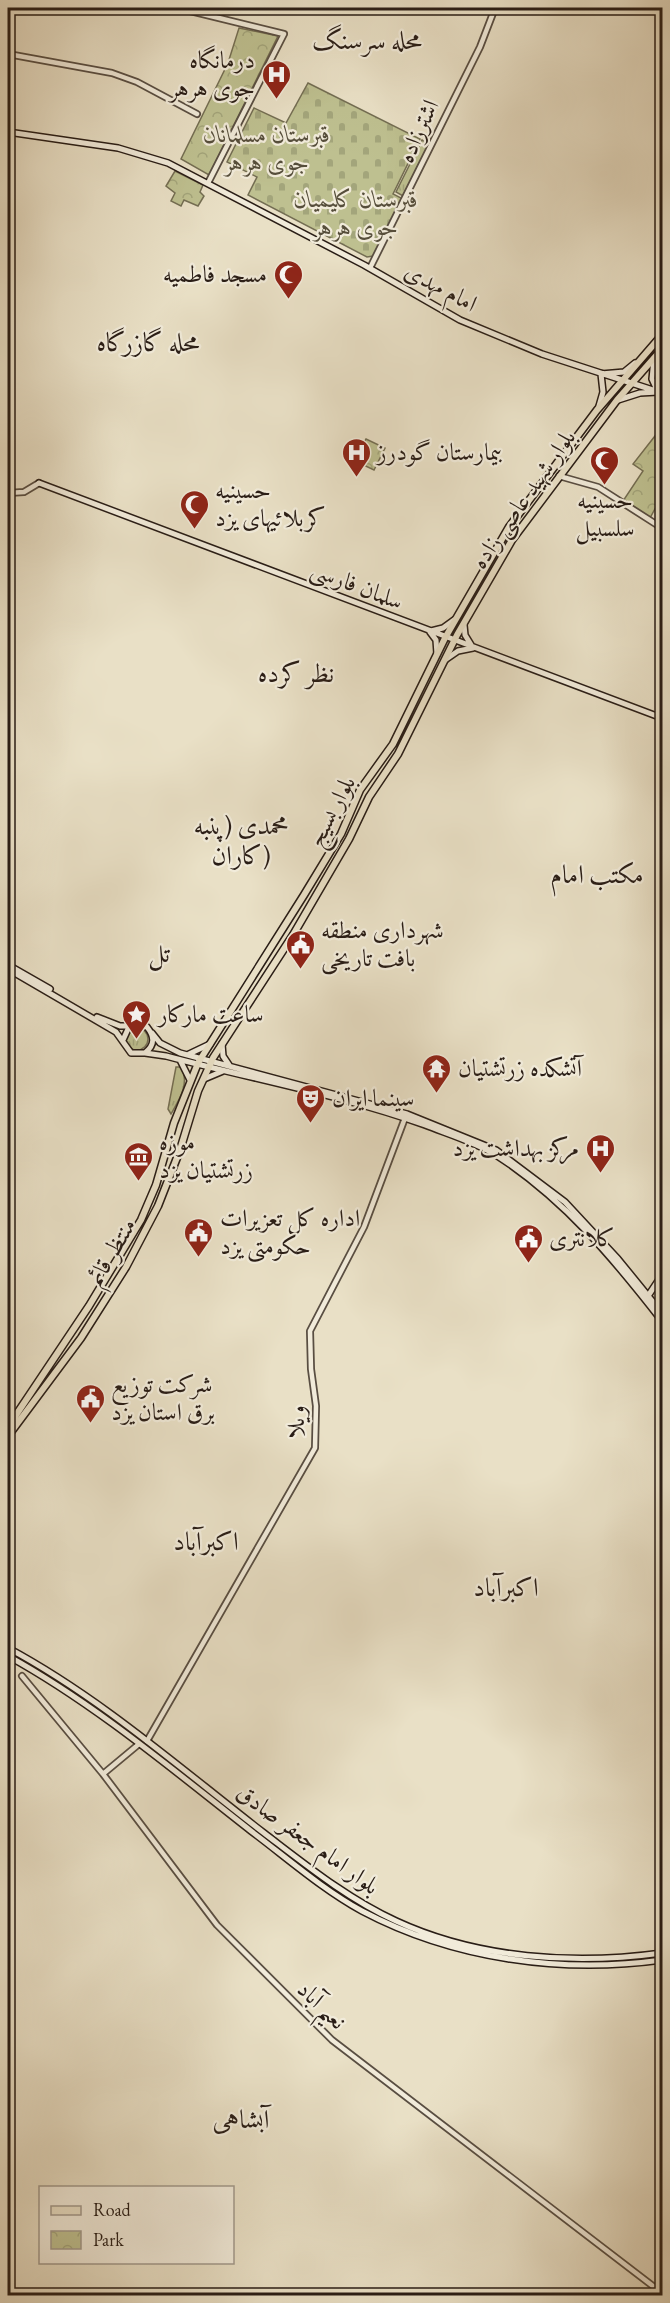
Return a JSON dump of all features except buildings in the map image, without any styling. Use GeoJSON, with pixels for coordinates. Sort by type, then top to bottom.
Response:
{"type":"FeatureCollection","features":[{"type":"Feature","properties":{"kind":"main road","name":"امام مهدی"},"geometry":{"type":"LineString","coordinates":[[8,132],[147,155],[208,183],[370,268],[460,320],[542,354],[660,393]]}},
{"type":"Feature","properties":{"kind":"main road","name":"بلوار شهید عاصی زاده"},"geometry":{"type":"LineString","coordinates":[[446,638],[509,527],[597,410],[663,335]]}},
{"type":"Feature","properties":{"kind":"main road","name":"بلوار شهید عاصی زاده"},"geometry":{"type":"LineString","coordinates":[[454,641],[525,521],[617,400],[663,348]]}},
{"type":"Feature","properties":{"kind":"main road"},"geometry":{"type":"LineString","coordinates":[[617,400],[640,393],[660,393],[652,379],[655,358]]}},
{"type":"Feature","properties":{"kind":"main road"},"geometry":{"type":"LineString","coordinates":[[597,410],[603,392],[601,374],[624,372],[642,359]]}},
{"type":"Feature","properties":{"kind":"main road"},"geometry":{"type":"LineString","coordinates":[[563,453],[571,460]]}},
{"type":"Feature","properties":{"kind":"main road","name":"سلمان فارسی"},"geometry":{"type":"LineString","coordinates":[[39,483],[663,718]]}},
{"type":"Feature","properties":{"kind":"main road"},"geometry":{"type":"LineString","coordinates":[[491,558],[499,562]]}},
{"type":"Feature","properties":{"kind":"main road"},"geometry":{"type":"LineString","coordinates":[[436,658],[436,640],[429,631],[443,628],[456,618]]}},
{"type":"Feature","properties":{"kind":"main road"},"geometry":{"type":"LineString","coordinates":[[444,662],[458,651],[473,648],[465,635],[465,620]]}},
{"type":"Feature","properties":{"kind":"main road","name":"بلوار بسیج"},"geometry":{"type":"LineString","coordinates":[[199,1061],[340,834],[360,790],[389,750],[446,638]]}},
{"type":"Feature","properties":{"kind":"main road","name":"بلوار بسیج"},"geometry":{"type":"LineString","coordinates":[[210,1064],[293,935],[349,839],[369,796],[398,754],[454,641]]}},
{"type":"Feature","properties":{"kind":"main road"},"geometry":{"type":"LineString","coordinates":[[410,710],[413,717],[417,715]]}},
{"type":"Feature","properties":{"kind":"main road"},"geometry":{"type":"LineString","coordinates":[[403,723],[410,723],[412,727]]}},
{"type":"Feature","properties":{"kind":"main road"},"geometry":{"type":"LineString","coordinates":[[283,927],[288,934],[293,935]]}},
{"type":"Feature","properties":{"kind":"main road"},"geometry":{"type":"LineString","coordinates":[[275,940],[284,942],[286,946]]}},
{"type":"Feature","properties":{"kind":"main road"},"geometry":{"type":"LineString","coordinates":[[8,967],[105,1021],[133,1026],[142,1025],[169,1049],[199,1061]]}},
{"type":"Feature","properties":{"kind":"main road"},"geometry":{"type":"LineString","coordinates":[[8,967],[116,1032],[131,1053],[199,1061],[423,1119],[496,1150],[562,1205],[663,1313]]}},
{"type":"Feature","properties":{"kind":"main road"},"geometry":{"type":"LineString","coordinates":[[123,1040],[128,1029],[133,1026]]}},
{"type":"Feature","properties":{"kind":"main road"},"geometry":{"type":"LineString","coordinates":[[145,1053],[153,1044],[152,1033]]}},
{"type":"Feature","properties":{"kind":"main road"},"geometry":{"type":"LineString","coordinates":[[223,1042],[223,1056],[229,1068]]}},
{"type":"Feature","properties":{"kind":"main road"},"geometry":{"type":"LineString","coordinates":[[186,1054],[211,1043]]}},
{"type":"Feature","properties":{"kind":"main road"},"geometry":{"type":"LineString","coordinates":[[180,1060],[190,1080]]}},
{"type":"Feature","properties":{"kind":"main road","name":"منتظر قائم"},"geometry":{"type":"LineString","coordinates":[[8,1427],[123,1252],[156,1185],[174,1123],[199,1061]]}},
{"type":"Feature","properties":{"kind":"main road","name":"منتظر قائم"},"geometry":{"type":"LineString","coordinates":[[8,1436],[81,1338],[126,1266],[158,1206],[182,1144],[201,1082],[210,1064]]}},
{"type":"Feature","properties":{"kind":"main road"},"geometry":{"type":"LineString","coordinates":[[201,1082],[212,1073],[229,1068],[405,1118],[493,1154],[566,1202],[640,1286],[663,1321]]}},
{"type":"Feature","properties":{"kind":"main road"},"geometry":{"type":"LineString","coordinates":[[174,1123],[179,1128],[187,1126]]}},
{"type":"Feature","properties":{"kind":"main road"},"geometry":{"type":"LineString","coordinates":[[170,1138],[178,1139],[182,1144]]}},
{"type":"Feature","properties":{"kind":"main road"},"geometry":{"type":"LineString","coordinates":[[655,1304],[655,1293],[663,1275]]}},
{"type":"Feature","properties":{"kind":"main road"},"geometry":{"type":"LineString","coordinates":[[640,1286],[651,1286],[660,1282]]}},
{"type":"Feature","properties":{"kind":"main road"},"geometry":{"type":"LineString","coordinates":[[648,1298],[660,1282]]}},
{"type":"Feature","properties":{"kind":"main road"},"geometry":{"type":"LineString","coordinates":[[648,1298],[655,1293]]}},
{"type":"Feature","properties":{"kind":"main road","name":"بلوار امام جعفر صادق"},"geometry":{"type":"LineString","coordinates":[[8,1648],[52,1674],[147,1740],[321,1877],[396,1921],[503,1952],[569,1958],[612,1958],[663,1953]]}},
{"type":"Feature","properties":{"kind":"main road","name":"بلوار امام جعفر صادق"},"geometry":{"type":"LineString","coordinates":[[8,1656],[88,1706],[336,1895],[412,1934],[480,1954],[571,1966],[605,1966],[663,1960]]}},
{"type":"Feature","properties":{"kind":"main road"},"geometry":{"type":"LineString","coordinates":[[166,1765],[171,1763],[171,1759]]}},
{"type":"Feature","properties":{"kind":"main road"},"geometry":{"type":"LineString","coordinates":[[176,1773],[175,1769],[180,1766]]}},
{"type":"Feature","properties":{"kind":"street"},"geometry":{"type":"LineString","coordinates":[[178,8],[284,34],[208,183]]}},
{"type":"Feature","properties":{"kind":"street","name":"اشترزاده"},"geometry":{"type":"LineString","coordinates":[[370,268],[480,47],[495,8]]}},
{"type":"Feature","properties":{"kind":"street"},"geometry":{"type":"LineString","coordinates":[[8,54],[112,73],[156,91],[197,114]]}},
{"type":"Feature","properties":{"kind":"street"},"geometry":{"type":"LineString","coordinates":[[559,476],[598,488],[663,528]]}},
{"type":"Feature","properties":{"kind":"street"},"geometry":{"type":"LineString","coordinates":[[8,493],[24,492],[39,483]]}},
{"type":"Feature","properties":{"kind":"street","name":"ویلا"},"geometry":{"type":"LineString","coordinates":[[147,1740],[315,1448],[316,1406],[311,1369],[310,1331],[364,1227],[405,1118]]}},
{"type":"Feature","properties":{"kind":"street","name":"نعیم آباد"},"geometry":{"type":"LineString","coordinates":[[22,1676],[103,1774],[139,1825],[217,1925],[337,2044],[663,2293]]}},
{"type":"Feature","properties":{"kind":"street"},"geometry":{"type":"LineString","coordinates":[[103,1774],[139,1744]]}},
{"type":"Feature","properties":{"kind":"green space"},"geometry":{"type":"Polygon","coordinates":[[[239,28],[278,36],[209,175],[181,159],[228,63],[239,28]]]}},
{"type":"Feature","properties":{"kind":"green space","name":"قبرستان مسلمانان جوی هرهر"},"geometry":{"type":"Polygon","coordinates":[[[308,83],[420,139],[393,194],[403,199],[373,256],[367,257],[248,195],[257,177],[227,162],[254,108],[286,123],[308,83]]]}},
{"type":"Feature","properties":{"kind":"green space"},"geometry":{"type":"Polygon","coordinates":[[[422,140],[429,144],[403,196],[396,192],[422,140]]]}},
{"type":"Feature","properties":{"kind":"green space"},"geometry":{"type":"Polygon","coordinates":[[[175,171],[203,185],[200,192],[204,196],[198,206],[184,200],[181,206],[171,201],[175,193],[166,186],[175,171]]]}},
{"type":"Feature","properties":{"kind":"green space"},"geometry":{"type":"Polygon","coordinates":[[[662,427],[662,496],[650,518],[623,501],[643,471],[633,464],[662,427]]]}},
{"type":"Feature","properties":{"kind":"green space"},"geometry":{"type":"Polygon","coordinates":[[[366,439],[385,448],[374,470],[355,461],[366,439]]]}},
{"type":"Feature","properties":{"kind":"green space"},"geometry":{"type":"Polygon","coordinates":[[[133,1028],[141,1028],[148,1035],[148,1043],[141,1050],[133,1050],[126,1043],[126,1035],[133,1028]]]}},
{"type":"Feature","properties":{"kind":"green space"},"geometry":{"type":"Polygon","coordinates":[[[176,1067],[182,1067],[184,1086],[171,1114],[168,1109],[176,1067]]]}},
{"type":"Feature","properties":{"kind":"place","name":"درمانگاه جوی هرهر"},"geometry":{"type":"Point","coordinates":[276,100]}},
{"type":"Feature","properties":{"kind":"place","name":"مسجد فاطمیه"},"geometry":{"type":"Point","coordinates":[288,300]}},
{"type":"Feature","properties":{"kind":"place","name":"بیمارستان گودرز"},"geometry":{"type":"Point","coordinates":[356,478]}},
{"type":"Feature","properties":{"kind":"place","name":"حسینیه سلسبیل"},"geometry":{"type":"Point","coordinates":[605,486]}},
{"type":"Feature","properties":{"kind":"place","name":"حسینیه کربلائیهای یزد"},"geometry":{"type":"Point","coordinates":[194,530]}},
{"type":"Feature","properties":{"kind":"place","name":"شهرداری منطقه بافت تاریخی"},"geometry":{"type":"Point","coordinates":[300,970]}},
{"type":"Feature","properties":{"kind":"place","name":"ساعت مارکار"},"geometry":{"type":"Point","coordinates":[137,1040]}},
{"type":"Feature","properties":{"kind":"place","name":"آتشکده زرتشتیان"},"geometry":{"type":"Point","coordinates":[437,1094]}},
{"type":"Feature","properties":{"kind":"place","name":"سینما ایران"},"geometry":{"type":"Point","coordinates":[311,1124]}},
{"type":"Feature","properties":{"kind":"place","name":"مرکز بهداشت یزد"},"geometry":{"type":"Point","coordinates":[600,1174]}},
{"type":"Feature","properties":{"kind":"place","name":"موزه زرتشتیان یزد"},"geometry":{"type":"Point","coordinates":[138,1182]}},
{"type":"Feature","properties":{"kind":"place","name":"اداره کل تعزیرات حکومتی یزد"},"geometry":{"type":"Point","coordinates":[199,1258]}},
{"type":"Feature","properties":{"kind":"place","name":"کلانتری"},"geometry":{"type":"Point","coordinates":[528,1264]}},
{"type":"Feature","properties":{"kind":"place","name":"شرکت توزیع برق استان یزد"},"geometry":{"type":"Point","coordinates":[90,1424]}},
{"type":"Feature","properties":{"kind":"district","name":"محله سرسنگ"},"geometry":{"type":"Point","coordinates":[367,40]}},
{"type":"Feature","properties":{"kind":"district","name":"محله گازرگاه"},"geometry":{"type":"Point","coordinates":[148,342]}},
{"type":"Feature","properties":{"kind":"district","name":"نظر کرده"},"geometry":{"type":"Point","coordinates":[296,673]}},
{"type":"Feature","properties":{"kind":"district","name":"محمدی (پنبه کاران)"},"geometry":{"type":"Point","coordinates":[241,840]}},
{"type":"Feature","properties":{"kind":"district","name":"مکتب امام"},"geometry":{"type":"Point","coordinates":[597,874]}},
{"type":"Feature","properties":{"kind":"district","name":"تل"},"geometry":{"type":"Point","coordinates":[159,953]}},
{"type":"Feature","properties":{"kind":"district","name":"اکبرآباد"},"geometry":{"type":"Point","coordinates":[206,1541]}},
{"type":"Feature","properties":{"kind":"district","name":"اکبرآباد"},"geometry":{"type":"Point","coordinates":[506,1587]}},
{"type":"Feature","properties":{"kind":"district","name":"آبشاهی"},"geometry":{"type":"Point","coordinates":[241,2119]}},
{"type":"Feature","properties":{"kind":"park label","name":"قبرستان کلیمیان جوی هرهر"},"geometry":{"type":"Point","coordinates":[356,213]}}]}
